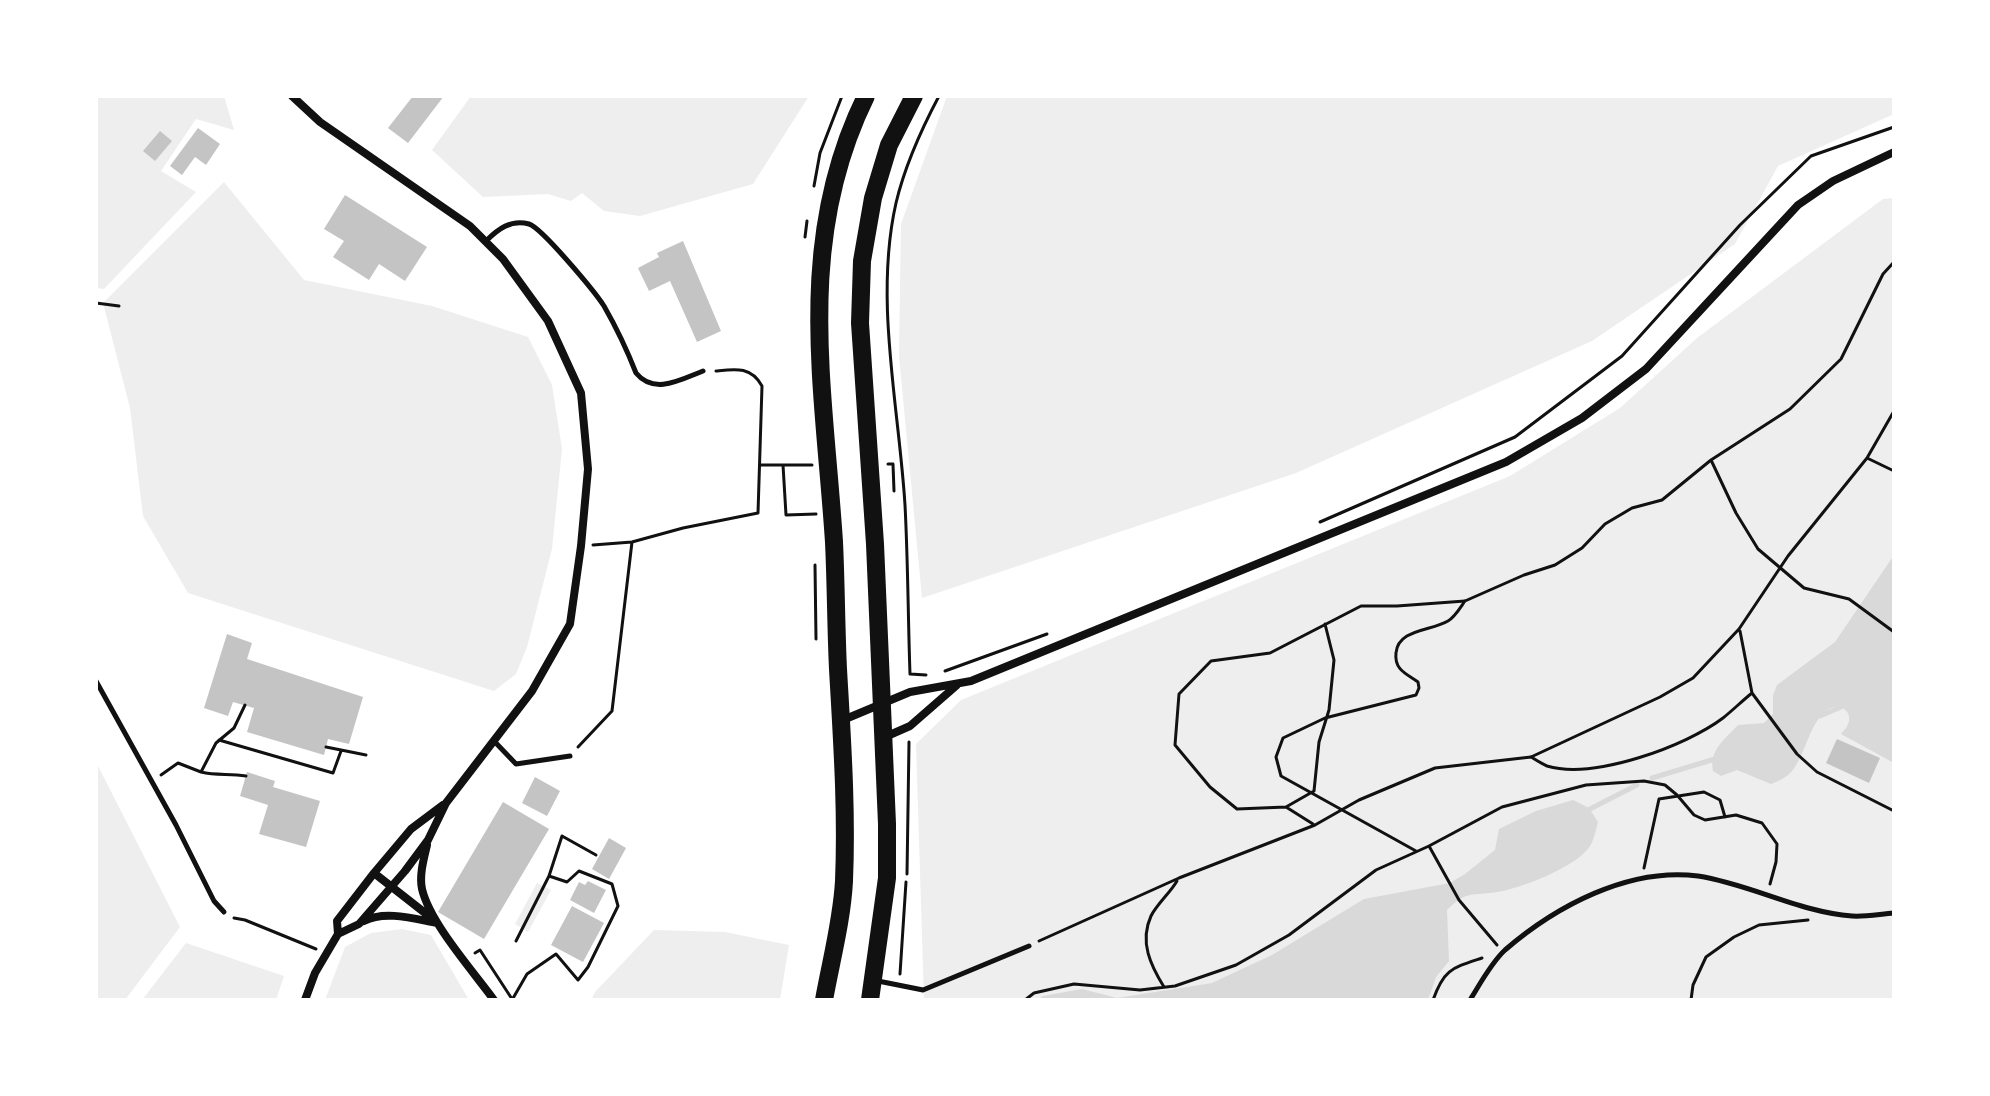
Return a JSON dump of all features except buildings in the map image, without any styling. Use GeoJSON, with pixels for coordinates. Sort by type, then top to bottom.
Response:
{"type":"FeatureCollection","features":[{"type":"Feature","properties":{"kind":"main road"},"geometry":{"type":"LineString","coordinates":[[824,1000],[844,883],[842,720],[818,321],[821,253],[832,188],[850,128],[866,96]]}},
{"type":"Feature","properties":{"kind":"main road"},"geometry":{"type":"LineString","coordinates":[[870,1000],[887,878],[885,737],[860,323],[862,261],[873,198],[889,145],[914,96]]}},
{"type":"Feature","properties":{"kind":"street"},"geometry":{"type":"LineString","coordinates":[[292,96],[320,122],[470,226],[503,259],[548,321],[581,393],[588,469],[570,624],[532,691],[446,803],[428,840],[359,924]]}},
{"type":"Feature","properties":{"kind":"street"},"geometry":{"type":"LineString","coordinates":[[842,720],[910,692],[958,684],[1506,462],[1582,418],[1646,369],[1798,205],[1833,181],[1894,152]]}},
{"type":"Feature","properties":{"kind":"street"},"geometry":{"type":"LineString","coordinates":[[885,737],[910,726],[958,684]]}},
{"type":"Feature","properties":{"kind":"street"},"geometry":{"type":"LineString","coordinates":[[338,934],[337,921],[374,873],[411,829],[446,803]]}},
{"type":"Feature","properties":{"kind":"street"},"geometry":{"type":"LineString","coordinates":[[428,840],[421,887],[438,923],[494,1000]]}},
{"type":"Feature","properties":{"kind":"street"},"geometry":{"type":"LineString","coordinates":[[374,873],[438,923]]}},
{"type":"Feature","properties":{"kind":"street"},"geometry":{"type":"LineString","coordinates":[[305,1000],[315,973],[338,934],[372,917],[403,917],[438,923]]}},
{"type":"Feature","properties":{"kind":"lane"},"geometry":{"type":"LineString","coordinates":[[486,241],[503,227],[514,223],[525,223],[541,230],[603,304],[643,382],[655,385],[672,383],[703,371]]}},
{"type":"Feature","properties":{"kind":"lane"},"geometry":{"type":"LineString","coordinates":[[96,681],[214,901],[224,912]]}},
{"type":"Feature","properties":{"kind":"lane"},"geometry":{"type":"LineString","coordinates":[[493,741],[516,764],[570,756]]}},
{"type":"Feature","properties":{"kind":"lane"},"geometry":{"type":"LineString","coordinates":[[1470,1000],[1503,952],[1562,910],[1599,890],[1642,880],[1698,876],[1852,916],[1894,913]]}},
{"type":"Feature","properties":{"kind":"lane"},"geometry":{"type":"LineString","coordinates":[[873,980],[923,990],[1029,946]]}},
{"type":"Feature","properties":{"kind":"path"},"geometry":{"type":"LineString","coordinates":[[910,692],[903,490],[891,377],[890,246],[896,204],[907,165],[939,96]]}},
{"type":"Feature","properties":{"kind":"path"},"geometry":{"type":"LineString","coordinates":[[1318,523],[1515,437],[1622,356],[1740,225],[1811,156],[1894,127]]}},
{"type":"Feature","properties":{"kind":"path"},"geometry":{"type":"LineString","coordinates":[[1325,624],[1334,660],[1329,710],[1319,742],[1314,791],[1286,807],[1237,809],[1210,787],[1175,745],[1179,694],[1211,661],[1270,653],[1325,624],[1361,606],[1465,601],[1555,565],[1582,548],[1605,524],[1632,508],[1662,500],[1711,460],[1790,409],[1841,359],[1883,274],[1894,262]]}},
{"type":"Feature","properties":{"kind":"path"},"geometry":{"type":"LineString","coordinates":[[96,303],[119,306]]}},
{"type":"Feature","properties":{"kind":"path"},"geometry":{"type":"LineString","coordinates":[[581,546],[632,542],[758,513],[762,386],[753,374],[746,371],[703,371]]}},
{"type":"Feature","properties":{"kind":"path"},"geometry":{"type":"LineString","coordinates":[[1029,946],[1179,878],[1315,825],[1342,809],[1435,768],[1531,757],[1660,697],[1693,678],[1739,629],[1788,556],[1867,458],[1894,411]]}},
{"type":"Feature","properties":{"kind":"path"},"geometry":{"type":"LineString","coordinates":[[1867,458],[1894,471]]}},
{"type":"Feature","properties":{"kind":"path"},"geometry":{"type":"LineString","coordinates":[[1711,460],[1736,513],[1758,549],[1804,588],[1849,599],[1894,632]]}},
{"type":"Feature","properties":{"kind":"path"},"geometry":{"type":"LineString","coordinates":[[893,464],[894,491],[903,490]]}},
{"type":"Feature","properties":{"kind":"path"},"geometry":{"type":"LineString","coordinates":[[783,465],[786,515],[831,512]]}},
{"type":"Feature","properties":{"kind":"path"},"geometry":{"type":"LineString","coordinates":[[570,756],[612,711],[632,542]]}},
{"type":"Feature","properties":{"kind":"path"},"geometry":{"type":"LineString","coordinates":[[815,561],[816,639]]}},
{"type":"Feature","properties":{"kind":"path"},"geometry":{"type":"LineString","coordinates":[[1417,852],[1281,776],[1276,757],[1283,738],[1325,718],[1416,695],[1418,682],[1402,672],[1395,657],[1396,649],[1406,636],[1450,620],[1465,601]]}},
{"type":"Feature","properties":{"kind":"path"},"geometry":{"type":"LineString","coordinates":[[1739,629],[1752,693],[1797,754],[1817,772],[1894,811]]}},
{"type":"Feature","properties":{"kind":"path"},"geometry":{"type":"LineString","coordinates":[[945,671],[1056,630]]}},
{"type":"Feature","properties":{"kind":"path"},"geometry":{"type":"LineString","coordinates":[[910,674],[932,676]]}},
{"type":"Feature","properties":{"kind":"path"},"geometry":{"type":"LineString","coordinates":[[1531,757],[1547,766],[1577,770],[1610,765],[1690,738],[1723,718],[1752,693]]}},
{"type":"Feature","properties":{"kind":"path"},"geometry":{"type":"LineString","coordinates":[[201,772],[219,740],[234,728],[245,705]]}},
{"type":"Feature","properties":{"kind":"path"},"geometry":{"type":"LineString","coordinates":[[899,985],[907,866],[910,726]]}},
{"type":"Feature","properties":{"kind":"path"},"geometry":{"type":"LineString","coordinates":[[219,740],[333,773],[341,751]]}},
{"type":"Feature","properties":{"kind":"path"},"geometry":{"type":"LineString","coordinates":[[326,747],[366,755]]}},
{"type":"Feature","properties":{"kind":"path"},"geometry":{"type":"LineString","coordinates":[[152,782],[178,763],[217,776],[234,773],[246,776]]}},
{"type":"Feature","properties":{"kind":"path"},"geometry":{"type":"LineString","coordinates":[[1025,1000],[1034,993],[1074,984],[1140,990],[1164,987],[1236,965],[1289,935],[1376,870],[1502,807],[1586,785],[1644,781],[1665,785],[1694,815],[1705,820],[1736,815],[1762,823],[1777,844],[1772,876]]}},
{"type":"Feature","properties":{"kind":"path"},"geometry":{"type":"LineString","coordinates":[[1642,880],[1659,799],[1704,792],[1720,800],[1725,817]]}},
{"type":"Feature","properties":{"kind":"path"},"geometry":{"type":"LineString","coordinates":[[1286,807],[1315,825]]}},
{"type":"Feature","properties":{"kind":"path"},"geometry":{"type":"LineString","coordinates":[[516,941],[549,876],[562,836],[596,855]]}},
{"type":"Feature","properties":{"kind":"path"},"geometry":{"type":"LineString","coordinates":[[1429,846],[1459,900],[1503,952],[1451,968],[1440,981],[1433,1000]]}},
{"type":"Feature","properties":{"kind":"path"},"geometry":{"type":"LineString","coordinates":[[465,959],[480,950],[512,1000],[527,974],[556,954],[578,980],[588,967],[618,906],[612,884],[579,871],[567,882],[549,876]]}},
{"type":"Feature","properties":{"kind":"path"},"geometry":{"type":"LineString","coordinates":[[1164,987],[1152,967],[1145,942],[1151,916],[1179,878]]}},
{"type":"Feature","properties":{"kind":"path"},"geometry":{"type":"LineString","coordinates":[[1691,1000],[1693,985],[1706,957],[1734,937],[1759,925]]}},
{"type":"Feature","properties":{"kind":"shaded area"},"geometry":{"type":"Polygon","coordinates":[[[96,96],[224,96],[234,130],[196,119],[161,171],[196,192],[104,289],[96,288],[96,96]]]}},
{"type":"Feature","properties":{"kind":"shaded area"},"geometry":{"type":"Polygon","coordinates":[[[471,96],[809,96],[753,184],[640,216],[604,211],[582,193],[571,201],[548,194],[483,197],[432,150],[471,96]]]}},
{"type":"Feature","properties":{"kind":"shaded area"},"geometry":{"type":"Polygon","coordinates":[[[947,96],[1894,96],[1894,114],[1778,166],[1735,244],[1592,341],[1296,473],[922,598],[899,356],[901,224],[947,96]]]}},
{"type":"Feature","properties":{"kind":"shaded area"},"geometry":{"type":"Polygon","coordinates":[[[224,182],[304,280],[432,306],[528,337],[552,385],[562,449],[552,549],[527,647],[516,674],[494,691],[188,593],[143,516],[130,408],[103,303],[224,182]]]}},
{"type":"Feature","properties":{"kind":"shaded area"},"geometry":{"type":"Polygon","coordinates":[[[1894,198],[1894,1000],[924,1000],[916,744],[961,700],[1510,476],[1620,408],[1697,338],[1883,199],[1894,198]]]}},
{"type":"Feature","properties":{"kind":"shaded area"},"geometry":{"type":"Polygon","coordinates":[[[1894,555],[1894,763],[1841,734],[1849,716],[1843,708],[1835,707],[1818,719],[1797,764],[1780,780],[1771,784],[1737,770],[1721,776],[1713,771],[1713,757],[1723,740],[1738,725],[1764,723],[1773,714],[1773,695],[1777,685],[1835,642],[1894,555]]]}},
{"type":"Feature","properties":{"kind":"shaded area"},"geometry":{"type":"Polygon","coordinates":[[[96,762],[180,927],[125,1000],[96,1000],[96,762]]]}},
{"type":"Feature","properties":{"kind":"shaded area"},"geometry":{"type":"Polygon","coordinates":[[[1573,800],[1589,808],[1598,822],[1590,846],[1574,861],[1548,875],[1507,890],[1470,895],[1447,910],[1449,961],[1436,977],[1428,1000],[1037,1000],[1043,996],[1082,989],[1117,998],[1212,983],[1272,955],[1364,899],[1450,883],[1495,850],[1499,829],[1536,811],[1573,800]]]}},
{"type":"Feature","properties":{"kind":"shaded area"},"geometry":{"type":"Polygon","coordinates":[[[537,883],[551,890],[528,932],[515,924],[537,883]]]}},
{"type":"Feature","properties":{"kind":"shaded area"},"geometry":{"type":"Polygon","coordinates":[[[402,929],[431,935],[469,1000],[325,1000],[345,947],[371,933],[402,929]]]}},
{"type":"Feature","properties":{"kind":"shaded area"},"geometry":{"type":"Polygon","coordinates":[[[654,930],[725,932],[789,945],[780,1000],[591,1000],[654,930]]]}},
{"type":"Feature","properties":{"kind":"shaded area"},"geometry":{"type":"Polygon","coordinates":[[[186,943],[284,976],[276,1000],[142,1000],[186,943]]]}},
{"type":"Feature","properties":{"kind":"waterway"},"geometry":{"type":"LineString","coordinates":[[1820,716],[1841,707],[1842,703]]}},
{"type":"Feature","properties":{"kind":"waterway"},"geometry":{"type":"LineString","coordinates":[[1652,778],[1715,759]]}},
{"type":"Feature","properties":{"kind":"waterway"},"geometry":{"type":"LineString","coordinates":[[1584,812],[1637,785]]}}]}
